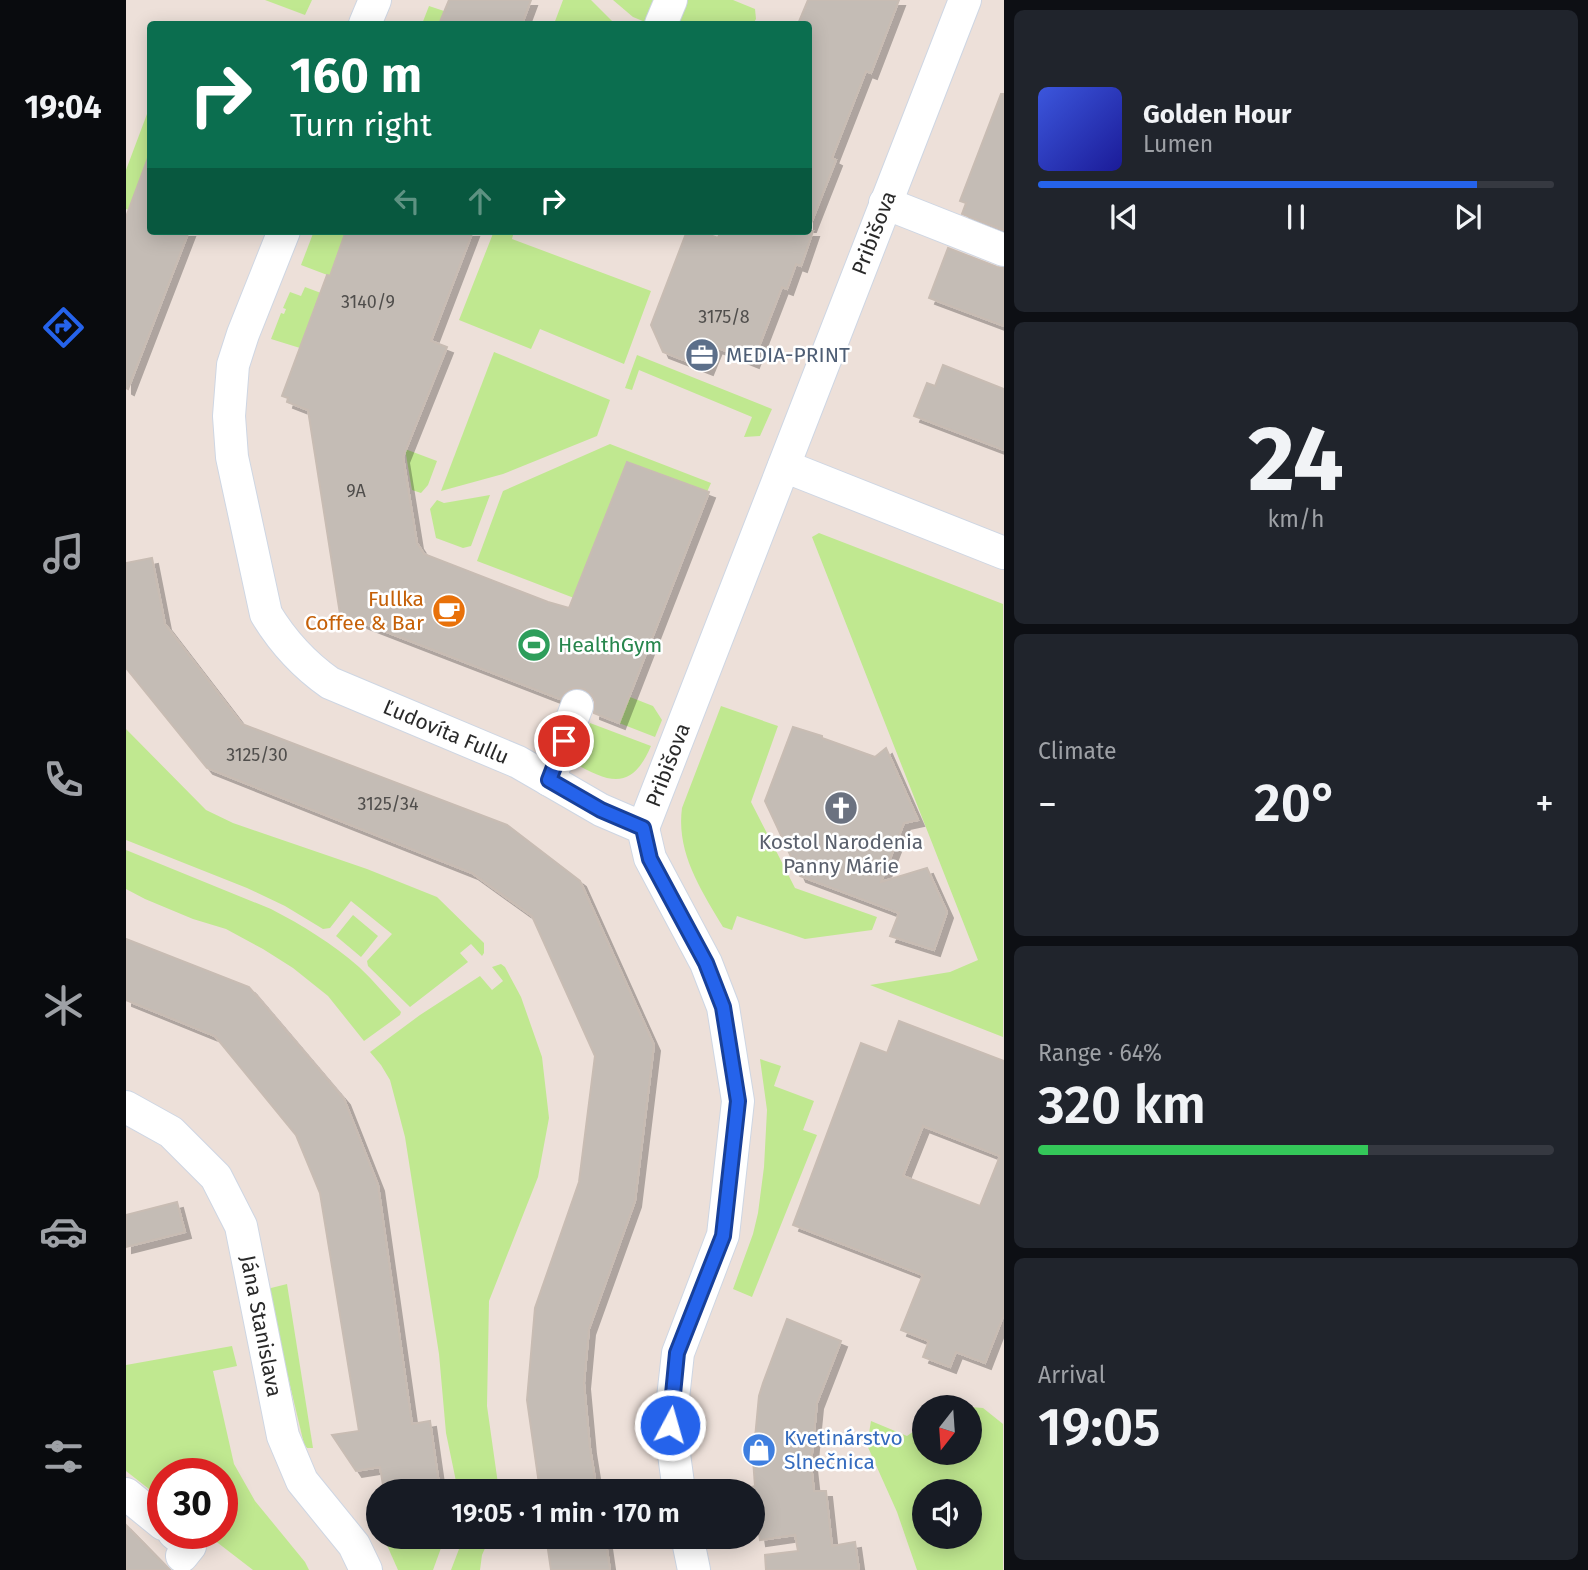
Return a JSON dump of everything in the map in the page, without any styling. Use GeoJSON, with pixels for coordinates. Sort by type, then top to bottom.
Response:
{"type":"FeatureCollection","features":[{"type":"Feature","properties":{"kind":"street"},"geometry":{"type":"LineString","coordinates":[[366,21],[375,0]]}},
{"type":"Feature","properties":{"kind":"street"},"geometry":{"type":"LineString","coordinates":[[662,21],[671,0]]}},
{"type":"Feature","properties":{"kind":"street","name":"Pribišova"},"geometry":{"type":"LineString","coordinates":[[643,828],[965,0]]}},
{"type":"Feature","properties":{"kind":"street"},"geometry":{"type":"LineString","coordinates":[[886,204],[1003,250]]}},
{"type":"Feature","properties":{"kind":"street","name":"Ľudovíta Fullu"},"geometry":{"type":"LineString","coordinates":[[282,235],[233,365],[229,416],[232,457],[266,614],[295,654],[330,683],[518,762],[601,810],[643,828]]}},
{"type":"Feature","properties":{"kind":"street"},"geometry":{"type":"LineString","coordinates":[[784,466],[1003,553]]}},
{"type":"Feature","properties":{"kind":"street"},"geometry":{"type":"LineString","coordinates":[[549,780],[577,706]]}},
{"type":"Feature","properties":{"kind":"street"},"geometry":{"type":"LineString","coordinates":[[643,828],[650,859],[706,963],[723,1007],[738,1101],[723,1236],[677,1353],[670,1425],[677,1479]]}},
{"type":"Feature","properties":{"kind":"street","name":"Jána Stanislava"},"geometry":{"type":"LineString","coordinates":[[126,1107],[171,1132],[216,1177],[241,1226],[283,1436],[302,1481],[354,1545],[366,1570]]}},
{"type":"Feature","properties":{"kind":"street"},"geometry":{"type":"LineString","coordinates":[[126,1494],[147,1511]]}},
{"type":"Feature","properties":{"kind":"street"},"geometry":{"type":"LineString","coordinates":[[690,1549],[694,1570]]}},
{"type":"Feature","properties":{"kind":"green space"},"geometry":{"type":"Polygon","coordinates":[[[265,0],[312,0],[305,15],[265,0]]]}},
{"type":"Feature","properties":{"kind":"green space"},"geometry":{"type":"Polygon","coordinates":[[[563,0],[591,0],[612,21],[555,21],[563,0]]]}},
{"type":"Feature","properties":{"kind":"green space"},"geometry":{"type":"Polygon","coordinates":[[[613,0],[665,0],[652,21],[633,17],[613,0]]]}},
{"type":"Feature","properties":{"kind":"green space"},"geometry":{"type":"Polygon","coordinates":[[[677,0],[733,0],[755,9],[756,19],[755,21],[668,21],[677,0]]]}},
{"type":"Feature","properties":{"kind":"green space"},"geometry":{"type":"Polygon","coordinates":[[[429,6],[444,11],[440,21],[423,21],[429,6]]]}},
{"type":"Feature","properties":{"kind":"green space"},"geometry":{"type":"Polygon","coordinates":[[[147,114],[147,163],[134,212],[126,209],[126,170],[147,114]]]}},
{"type":"Feature","properties":{"kind":"green space"},"geometry":{"type":"Polygon","coordinates":[[[312,235],[345,235],[330,276],[301,265],[312,235]]]}},
{"type":"Feature","properties":{"kind":"green space"},"geometry":{"type":"Polygon","coordinates":[[[492,235],[513,235],[512,239],[651,291],[624,364],[540,329],[531,349],[459,320],[492,235]]]}},
{"type":"Feature","properties":{"kind":"green space"},"geometry":{"type":"Polygon","coordinates":[[[305,287],[321,293],[300,348],[271,339],[281,313],[284,314],[286,309],[283,308],[290,292],[301,296],[305,287]]]}},
{"type":"Feature","properties":{"kind":"green space"},"geometry":{"type":"Polygon","coordinates":[[[494,352],[610,400],[597,436],[503,474],[441,491],[494,352]]]}},
{"type":"Feature","properties":{"kind":"green space"},"geometry":{"type":"Polygon","coordinates":[[[637,355],[772,409],[760,436],[744,437],[752,417],[639,370],[632,390],[625,388],[637,355]]]}},
{"type":"Feature","properties":{"kind":"green space"},"geometry":{"type":"Polygon","coordinates":[[[610,444],[711,483],[707,492],[627,462],[574,598],[477,561],[503,491],[610,444]]]}},
{"type":"Feature","properties":{"kind":"green space"},"geometry":{"type":"Polygon","coordinates":[[[405,449],[437,461],[428,485],[421,493],[412,490],[405,449]]]}},
{"type":"Feature","properties":{"kind":"green space"},"geometry":{"type":"Polygon","coordinates":[[[490,495],[471,546],[463,548],[436,538],[430,509],[437,500],[444,503],[490,495]]]}},
{"type":"Feature","properties":{"kind":"green space"},"geometry":{"type":"Polygon","coordinates":[[[819,533],[1003,604],[1003,1037],[870,985],[950,972],[978,960],[812,537],[819,533]]]}},
{"type":"Feature","properties":{"kind":"green space"},"geometry":{"type":"Polygon","coordinates":[[[630,697],[653,706],[662,720],[655,737],[619,723],[630,697]]]}},
{"type":"Feature","properties":{"kind":"green space"},"geometry":{"type":"Polygon","coordinates":[[[721,706],[778,726],[751,802],[795,888],[877,917],[872,930],[805,939],[737,916],[732,930],[723,927],[692,870],[681,825],[682,808],[721,706]]]}},
{"type":"Feature","properties":{"kind":"green space"},"geometry":{"type":"Polygon","coordinates":[[[590,723],[651,746],[636,770],[619,779],[610,778],[574,763],[590,723]]]}},
{"type":"Feature","properties":{"kind":"green space"},"geometry":{"type":"Polygon","coordinates":[[[126,729],[206,810],[233,823],[367,869],[437,897],[484,943],[484,953],[482,956],[471,944],[460,953],[468,962],[410,1007],[368,966],[367,961],[392,934],[351,901],[330,928],[323,929],[285,906],[247,888],[126,840],[126,729]]]}},
{"type":"Feature","properties":{"kind":"green space"},"geometry":{"type":"Polygon","coordinates":[[[126,850],[271,909],[306,928],[359,967],[401,1012],[400,1015],[364,1041],[328,996],[293,968],[226,929],[193,919],[126,889],[126,850]]]}},
{"type":"Feature","properties":{"kind":"green space"},"geometry":{"type":"Polygon","coordinates":[[[353,915],[378,936],[361,957],[336,936],[353,915]]]}},
{"type":"Feature","properties":{"kind":"green space"},"geometry":{"type":"Polygon","coordinates":[[[501,964],[505,967],[521,997],[542,1057],[549,1118],[538,1177],[489,1301],[487,1406],[497,1479],[456,1479],[446,1433],[439,1354],[405,1137],[390,1080],[370,1052],[480,976],[492,990],[503,981],[492,967],[501,964]]]}},
{"type":"Feature","properties":{"kind":"green space"},"geometry":{"type":"Polygon","coordinates":[[[760,1059],[781,1066],[774,1086],[814,1101],[803,1130],[817,1135],[752,1297],[733,1289],[753,1234],[764,1167],[767,1110],[760,1059]]]}},
{"type":"Feature","properties":{"kind":"green space"},"geometry":{"type":"Polygon","coordinates":[[[287,1284],[313,1448],[307,1448],[304,1444],[267,1289],[287,1284]]]}},
{"type":"Feature","properties":{"kind":"green space"},"geometry":{"type":"Polygon","coordinates":[[[232,1346],[237,1366],[213,1371],[233,1458],[147,1458],[147,1487],[126,1471],[126,1365],[232,1346]]]}},
{"type":"Feature","properties":{"kind":"green space"},"geometry":{"type":"Polygon","coordinates":[[[982,1408],[1003,1424],[1003,1570],[917,1570],[897,1512],[867,1445],[871,1421],[907,1436],[912,1432],[912,1465],[982,1465],[982,1408]]]}},
{"type":"Feature","properties":{"kind":"green space"},"geometry":{"type":"Polygon","coordinates":[[[238,1471],[255,1501],[309,1570],[253,1570],[226,1549],[238,1549],[238,1471]]]}},
{"type":"Feature","properties":{"kind":"green space"},"geometry":{"type":"Polygon","coordinates":[[[389,1549],[441,1549],[433,1570],[398,1570],[389,1549]]]}},
{"type":"Feature","properties":{"kind":"green space"},"geometry":{"type":"Polygon","coordinates":[[[459,1549],[485,1549],[480,1570],[451,1570],[459,1549]]]}},
{"type":"Feature","properties":{"kind":"building"},"geometry":{"type":"Polygon","coordinates":[[[449,0],[531,0],[523,21],[440,21],[449,0]]]}},
{"type":"Feature","properties":{"kind":"building"},"geometry":{"type":"Polygon","coordinates":[[[808,0],[899,0],[871,73],[866,71],[832,158],[836,160],[812,221],[812,21],[799,21],[808,0]]]}},
{"type":"Feature","properties":{"kind":"building"},"geometry":{"type":"Polygon","coordinates":[[[1001,94],[1004,94],[1004,230],[962,214],[966,203],[960,201],[1001,94]]]}},
{"type":"Feature","properties":{"kind":"building"},"geometry":{"type":"Polygon","coordinates":[[[147,161],[147,235],[187,235],[128,389],[126,388],[126,217],[147,161]]]}},
{"type":"Feature","properties":{"kind":"building"},"geometry":{"type":"Polygon","coordinates":[[[345,235],[471,235],[431,341],[447,347],[403,457],[417,543],[424,554],[569,608],[627,462],[709,492],[619,723],[594,713],[595,702],[592,695],[584,689],[573,688],[565,692],[560,699],[340,614],[308,410],[287,402],[288,398],[282,396],[327,275],[330,276],[345,235]]]}},
{"type":"Feature","properties":{"kind":"building"},"geometry":{"type":"Polygon","coordinates":[[[685,235],[710,235],[718,238],[719,235],[812,235],[801,266],[796,264],[787,289],[782,287],[753,362],[716,347],[707,369],[663,352],[651,325],[685,235]]]}},
{"type":"Feature","properties":{"kind":"building"},"geometry":{"type":"Polygon","coordinates":[[[948,248],[1004,268],[1004,326],[929,298],[948,248]]]}},
{"type":"Feature","properties":{"kind":"building"},"geometry":{"type":"Polygon","coordinates":[[[943,365],[1004,389],[1004,450],[914,416],[927,383],[935,386],[943,365]]]}},
{"type":"Feature","properties":{"kind":"building"},"geometry":{"type":"Polygon","coordinates":[[[152,558],[165,624],[242,724],[507,825],[580,881],[654,1045],[635,1201],[589,1329],[584,1383],[595,1479],[538,1479],[527,1400],[535,1308],[579,1182],[595,1056],[532,916],[472,873],[207,768],[126,668],[126,563],[152,558]]]}},
{"type":"Feature","properties":{"kind":"building","name":"Kostol Narodenia Panny Márie"},"geometry":{"type":"Polygon","coordinates":[[[793,727],[875,757],[886,748],[918,820],[904,823],[881,882],[927,868],[947,912],[934,950],[890,936],[899,913],[800,876],[765,801],[793,727]]]}},
{"type":"Feature","properties":{"kind":"building"},"geometry":{"type":"Polygon","coordinates":[[[126,939],[249,987],[344,1099],[378,1185],[412,1424],[430,1421],[438,1479],[382,1479],[380,1467],[356,1471],[332,1435],[359,1431],[320,1193],[296,1135],[215,1036],[126,1000],[126,939]]]}},
{"type":"Feature","properties":{"kind":"building"},"geometry":{"type":"Polygon","coordinates":[[[899,1021],[1004,1061],[1004,1314],[985,1363],[956,1352],[950,1367],[923,1357],[929,1341],[901,1330],[923,1275],[793,1225],[861,1043],[887,1053],[899,1021]],[[923,1126],[903,1176],[980,1206],[1000,1156],[923,1126]]]}},
{"type":"Feature","properties":{"kind":"building"},"geometry":{"type":"Polygon","coordinates":[[[177,1202],[185,1232],[126,1247],[126,1215],[177,1202]]]}},
{"type":"Feature","properties":{"kind":"building"},"geometry":{"type":"Polygon","coordinates":[[[787,1319],[841,1341],[817,1403],[811,1464],[814,1491],[826,1491],[832,1546],[855,1542],[859,1570],[766,1570],[765,1555],[798,1551],[795,1535],[765,1539],[765,1479],[754,1479],[753,1459],[759,1396],[787,1319]]]}},
{"type":"Feature","properties":{"kind":"building"},"geometry":{"type":"Polygon","coordinates":[[[126,1525],[170,1570],[126,1570],[126,1525]]]}},
{"type":"Feature","properties":{"kind":"building"},"geometry":{"type":"Polygon","coordinates":[[[548,1549],[607,1549],[610,1570],[551,1570],[548,1549]]]}},
{"type":"Feature","properties":{"kind":"place","name":"MEDIA-PRINT"},"geometry":{"type":"Point","coordinates":[702,355]}},
{"type":"Feature","properties":{"kind":"place","name":"Fullka Coffee & Bar"},"geometry":{"type":"Point","coordinates":[449,611]}},
{"type":"Feature","properties":{"kind":"place","name":"HealthGym"},"geometry":{"type":"Point","coordinates":[534,645]}},
{"type":"Feature","properties":{"kind":"place","name":"Kostol Narodenia Panny Márie"},"geometry":{"type":"Point","coordinates":[841,808]}},
{"type":"Feature","properties":{"kind":"place","name":"Kvetinárstvo Slnečnica"},"geometry":{"type":"Point","coordinates":[759,1450]}},
{"type":"Feature","properties":{"kind":"route"},"geometry":{"type":"LineString","coordinates":[[564,741],[549,780],[601,810],[643,828],[650,859],[706,963],[723,1007],[738,1101],[723,1236],[677,1353],[670,1425]]}}]}
